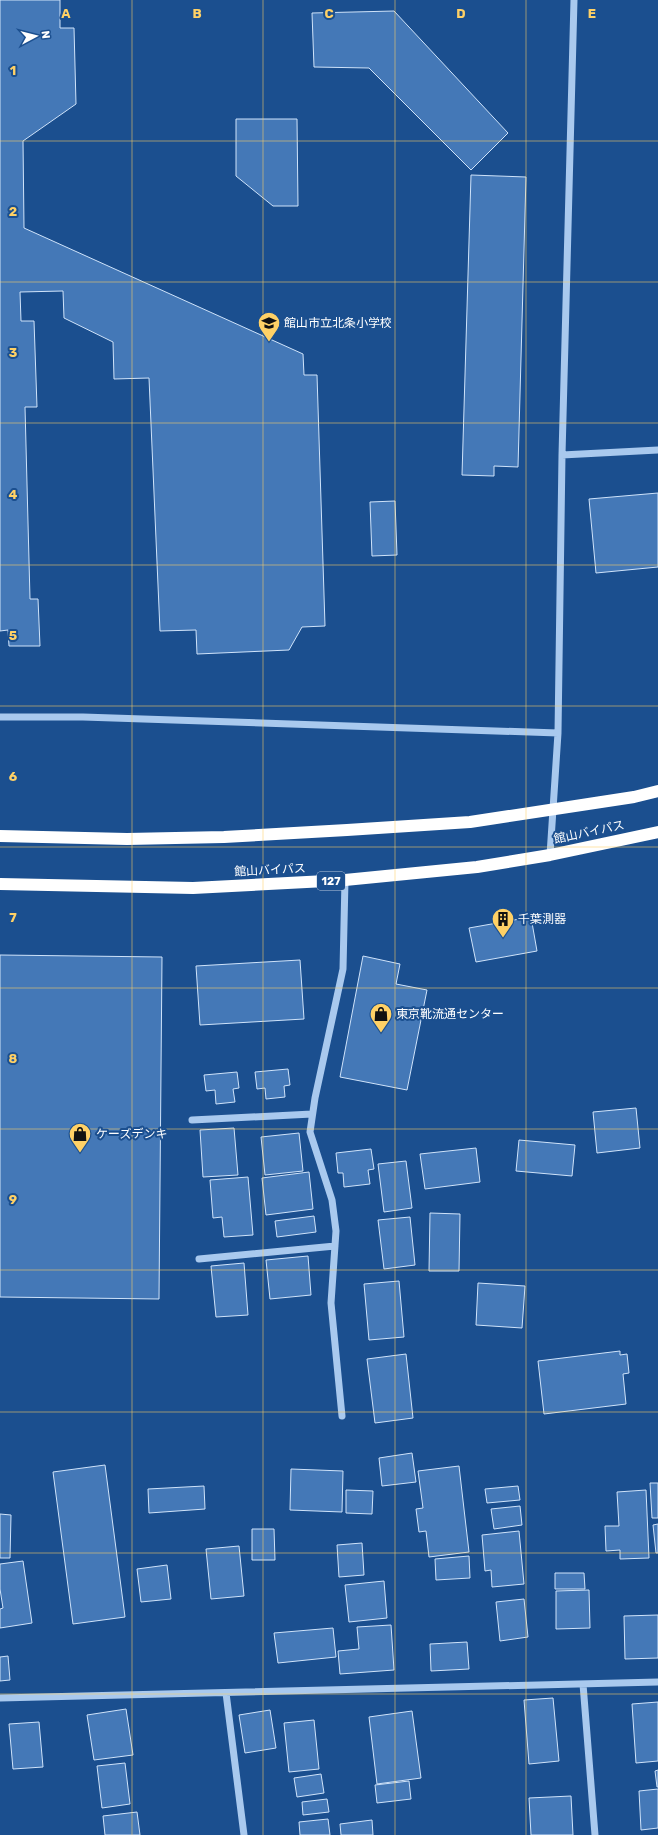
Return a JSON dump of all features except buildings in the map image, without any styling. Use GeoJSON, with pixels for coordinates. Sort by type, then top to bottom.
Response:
{"type":"FeatureCollection","features":[{"type":"Feature","properties":{"kind":"highway"},"geometry":{"type":"LineString","coordinates":[[0,836],[127,839],[224,837],[470,822],[634,797],[658,791]]}},
{"type":"Feature","properties":{"kind":"highway","name":"館山バイパス"},"geometry":{"type":"LineString","coordinates":[[0,884],[192,888],[345,880],[476,867],[550,855],[658,832]]}},
{"type":"Feature","properties":{"kind":"street"},"geometry":{"type":"LineString","coordinates":[[550,855],[558,733],[562,455],[574,0]]}},
{"type":"Feature","properties":{"kind":"street"},"geometry":{"type":"LineString","coordinates":[[562,455],[658,450]]}},
{"type":"Feature","properties":{"kind":"street"},"geometry":{"type":"LineString","coordinates":[[0,717],[84,717],[558,733]]}},
{"type":"Feature","properties":{"kind":"street"},"geometry":{"type":"LineString","coordinates":[[342,1416],[331,1303],[336,1232],[332,1200],[310,1132],[312,1114],[343,969],[345,880]]}},
{"type":"Feature","properties":{"kind":"street"},"geometry":{"type":"LineString","coordinates":[[192,1120],[312,1114]]}},
{"type":"Feature","properties":{"kind":"street"},"geometry":{"type":"LineString","coordinates":[[199,1259],[336,1246]]}},
{"type":"Feature","properties":{"kind":"street"},"geometry":{"type":"LineString","coordinates":[[0,1698],[658,1682]]}},
{"type":"Feature","properties":{"kind":"street"},"geometry":{"type":"LineString","coordinates":[[583,1684],[595,1835]]}},
{"type":"Feature","properties":{"kind":"street"},"geometry":{"type":"LineString","coordinates":[[226,1693],[244,1835]]}},
{"type":"Feature","properties":{"kind":"place","name":"館山市立北条小学校"},"geometry":{"type":"Point","coordinates":[269,342]}},
{"type":"Feature","properties":{"kind":"place","name":"千葉測器"},"geometry":{"type":"Point","coordinates":[503,938]}},
{"type":"Feature","properties":{"kind":"place","name":"東京靴流通センター"},"geometry":{"type":"Point","coordinates":[381,1034]}},
{"type":"Feature","properties":{"kind":"place","name":"ケーズデンキ"},"geometry":{"type":"Point","coordinates":[80,1154]}}]}
